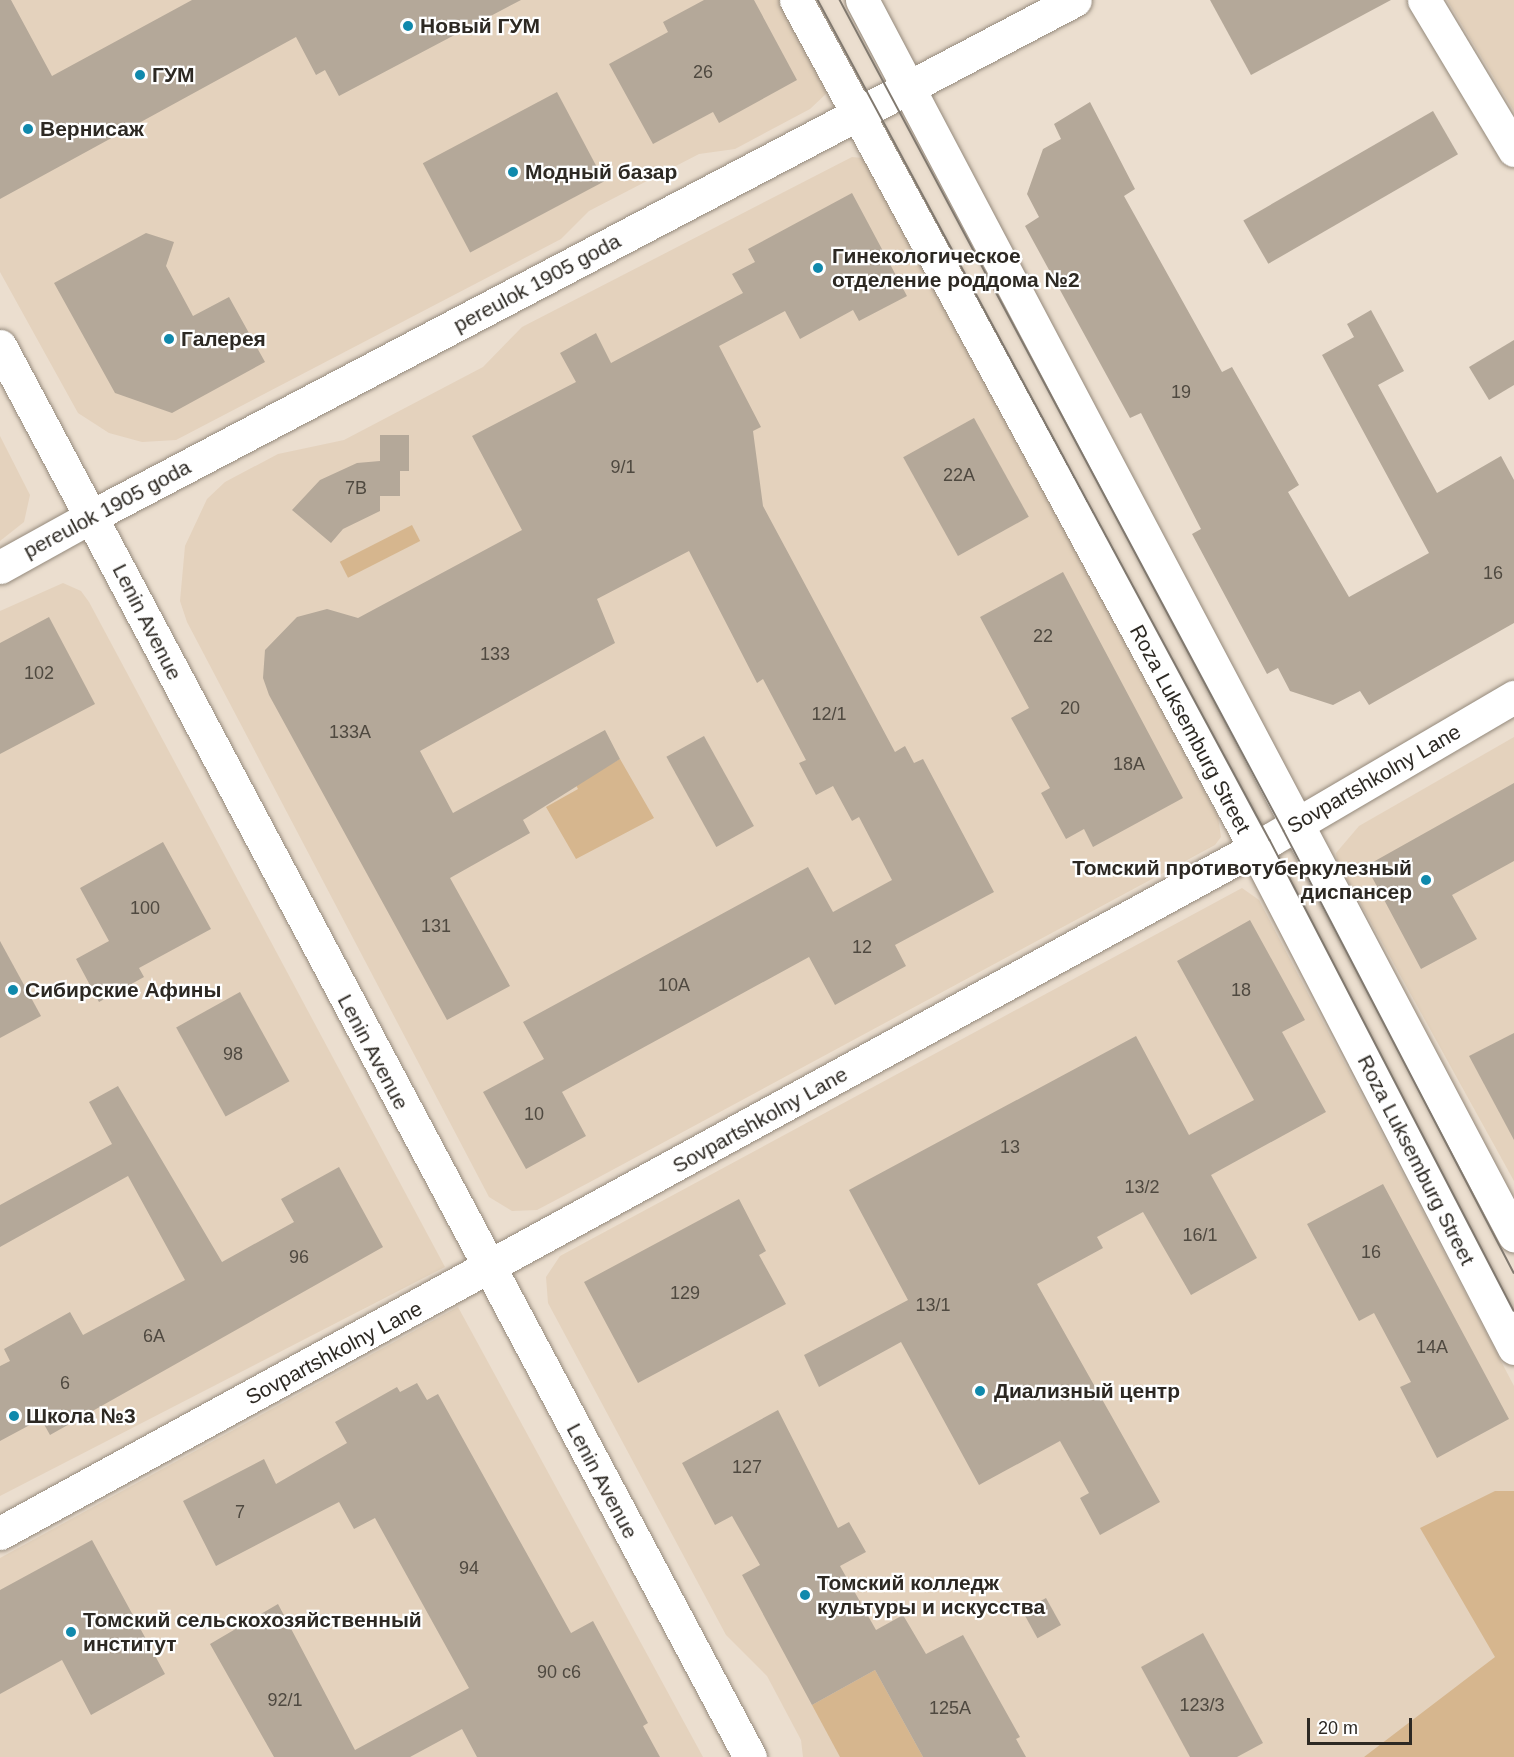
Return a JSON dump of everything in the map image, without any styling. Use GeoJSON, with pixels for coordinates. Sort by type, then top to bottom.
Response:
{"type":"FeatureCollection","features":[{"type":"Feature","properties":{"kind":"main road","name":"Roza Luksemburg Street"},"geometry":{"type":"LineString","coordinates":[[796,0],[1255,848],[1514,1348]]}},
{"type":"Feature","properties":{"kind":"main road"},"geometry":{"type":"LineString","coordinates":[[862,0],[1299,823],[1514,1235]]}},
{"type":"Feature","properties":{"kind":"main road","name":"pereulok 1905 goda"},"geometry":{"type":"LineString","coordinates":[[0,567],[92,516],[1075,0]]}},
{"type":"Feature","properties":{"kind":"main road"},"geometry":{"type":"LineString","coordinates":[[1424,0],[1514,150]]}},
{"type":"Feature","properties":{"kind":"main road","name":"Lenin Avenue"},"geometry":{"type":"LineString","coordinates":[[0,346],[750,1757]]}},
{"type":"Feature","properties":{"kind":"main road","name":"Sovpartshkolny Lane"},"geometry":{"type":"LineString","coordinates":[[0,1533],[489,1269],[1255,848],[1514,697]]}},
{"type":"Feature","properties":{"kind":"shaded area"},"geometry":{"type":"Polygon","coordinates":[[[0,0],[786,0],[829,91],[810,109],[735,149],[699,154],[589,211],[561,239],[176,440],[142,442],[109,433],[78,413],[0,272],[0,0]]]}},
{"type":"Feature","properties":{"kind":"shaded area"},"geometry":{"type":"Polygon","coordinates":[[[1447,0],[1514,0],[1514,111],[1447,0]]]}},
{"type":"Feature","properties":{"kind":"shaded area"},"geometry":{"type":"Polygon","coordinates":[[[852,157],[863,158],[879,177],[1218,817],[1221,837],[1215,845],[537,1210],[512,1211],[489,1197],[187,622],[180,601],[185,546],[207,499],[225,482],[278,454],[344,440],[483,367],[522,327],[852,157]]]}},
{"type":"Feature","properties":{"kind":"shaded area"},"geometry":{"type":"Polygon","coordinates":[[[0,436],[30,495],[24,522],[0,541],[0,436]]]}},
{"type":"Feature","properties":{"kind":"shaded area"},"geometry":{"type":"Polygon","coordinates":[[[412,525],[420,541],[348,578],[340,562],[412,525]]]}},
{"type":"Feature","properties":{"kind":"shaded area"},"geometry":{"type":"Polygon","coordinates":[[[63,583],[81,591],[89,602],[445,1267],[0,1496],[0,611],[63,583]]]}},
{"type":"Feature","properties":{"kind":"shaded area"},"geometry":{"type":"Polygon","coordinates":[[[1514,737],[1514,1181],[1337,861],[1336,853],[1359,826],[1514,737]]]}},
{"type":"Feature","properties":{"kind":"shaded area"},"geometry":{"type":"Polygon","coordinates":[[[620,759],[654,818],[576,859],[546,807],[578,789],[575,783],[620,759]]]}},
{"type":"Feature","properties":{"kind":"shaded area"},"geometry":{"type":"Polygon","coordinates":[[[1242,888],[1259,900],[1514,1386],[1514,1757],[803,1757],[801,1740],[767,1676],[726,1635],[548,1303],[546,1277],[560,1256],[1242,888]]]}},
{"type":"Feature","properties":{"kind":"shaded area"},"geometry":{"type":"Polygon","coordinates":[[[458,1307],[703,1757],[0,1757],[0,1558],[458,1307]]]}},
{"type":"Feature","properties":{"kind":"shaded area"},"geometry":{"type":"Polygon","coordinates":[[[1495,1491],[1514,1491],[1514,1757],[1364,1757],[1495,1657],[1420,1528],[1495,1491]]]}},
{"type":"Feature","properties":{"kind":"shaded area"},"geometry":{"type":"Polygon","coordinates":[[[875,1670],[923,1757],[840,1757],[812,1705],[875,1670]]]}},
{"type":"Feature","properties":{"kind":"building"},"geometry":{"type":"Polygon","coordinates":[[[0,0],[11,0],[52,76],[192,0],[521,0],[339,96],[325,70],[316,75],[296,37],[0,199],[0,0]]]}},
{"type":"Feature","properties":{"kind":"building"},"geometry":{"type":"Polygon","coordinates":[[[704,0],[754,0],[797,80],[719,123],[713,112],[653,144],[609,64],[668,32],[663,22],[704,0]]]}},
{"type":"Feature","properties":{"kind":"building"},"geometry":{"type":"Polygon","coordinates":[[[1210,0],[1391,0],[1251,75],[1210,0]]]}},
{"type":"Feature","properties":{"kind":"building","name":"Модный базар"},"geometry":{"type":"Polygon","coordinates":[[[557,92],[604,181],[470,253],[423,163],[557,92]]]}},
{"type":"Feature","properties":{"kind":"building"},"geometry":{"type":"Polygon","coordinates":[[[1090,102],[1135,189],[1124,196],[1222,372],[1232,367],[1299,485],[1288,492],[1349,597],[1429,553],[1322,355],[1354,337],[1347,324],[1371,310],[1404,371],[1378,385],[1437,493],[1501,456],[1514,480],[1514,623],[1369,705],[1360,691],[1333,705],[1290,691],[1278,668],[1267,674],[1192,534],[1201,529],[1141,413],[1130,418],[1025,226],[1039,217],[1027,194],[1043,149],[1061,139],[1054,124],[1090,102]]]}},
{"type":"Feature","properties":{"kind":"building"},"geometry":{"type":"Polygon","coordinates":[[[1433,111],[1458,154],[1268,264],[1243,220],[1433,111]]]}},
{"type":"Feature","properties":{"kind":"building"},"geometry":{"type":"Polygon","coordinates":[[[852,193],[907,296],[859,321],[853,310],[800,339],[785,311],[719,346],[761,427],[753,431],[763,506],[895,752],[905,746],[914,763],[923,759],[994,892],[895,945],[906,966],[835,1005],[809,957],[562,1092],[586,1136],[526,1169],[483,1092],[544,1059],[523,1022],[808,867],[833,912],[892,880],[859,817],[852,821],[833,786],[816,795],[799,763],[806,760],[763,679],[757,683],[689,551],[597,599],[615,643],[420,751],[453,813],[605,730],[620,759],[523,820],[530,833],[450,878],[510,986],[447,1020],[269,695],[263,678],[265,650],[297,617],[327,609],[358,618],[522,530],[472,436],[576,382],[560,353],[596,333],[611,363],[743,293],[732,274],[755,262],[748,249],[852,193]]]}},
{"type":"Feature","properties":{"kind":"building","name":"Галерея"},"geometry":{"type":"Polygon","coordinates":[[[146,233],[174,242],[166,266],[193,316],[229,297],[265,362],[172,413],[115,393],[54,283],[146,233]]]}},
{"type":"Feature","properties":{"kind":"building"},"geometry":{"type":"Polygon","coordinates":[[[1514,340],[1514,385],[1489,400],[1469,367],[1514,340]]]}},
{"type":"Feature","properties":{"kind":"building"},"geometry":{"type":"Polygon","coordinates":[[[974,418],[1029,517],[958,556],[903,457],[974,418]]]}},
{"type":"Feature","properties":{"kind":"building"},"geometry":{"type":"Polygon","coordinates":[[[380,435],[409,435],[409,471],[400,471],[400,496],[380,496],[380,511],[343,529],[331,543],[292,510],[320,480],[357,463],[380,461],[380,435]]]}},
{"type":"Feature","properties":{"kind":"building"},"geometry":{"type":"Polygon","coordinates":[[[1063,572],[1183,798],[1093,847],[1084,829],[1066,839],[1041,793],[1050,788],[1011,718],[1029,708],[980,617],[1063,572]]]}},
{"type":"Feature","properties":{"kind":"building"},"geometry":{"type":"Polygon","coordinates":[[[49,617],[95,704],[0,754],[0,643],[49,617]]]}},
{"type":"Feature","properties":{"kind":"building"},"geometry":{"type":"Polygon","coordinates":[[[704,736],[754,826],[716,847],[666,757],[704,736]]]}},
{"type":"Feature","properties":{"kind":"building","name":"Томский противотуберкулезный диспансер"},"geometry":{"type":"Polygon","coordinates":[[[1514,783],[1514,861],[1452,895],[1477,939],[1421,969],[1366,866],[1514,783]]]}},
{"type":"Feature","properties":{"kind":"building"},"geometry":{"type":"Polygon","coordinates":[[[163,842],[211,929],[139,968],[144,977],[99,1002],[76,959],[109,941],[80,888],[163,842]]]}},
{"type":"Feature","properties":{"kind":"building"},"geometry":{"type":"Polygon","coordinates":[[[1250,920],[1305,1020],[1282,1032],[1326,1112],[1211,1175],[1257,1258],[1191,1295],[1143,1212],[1097,1237],[1103,1248],[1037,1284],[1160,1502],[1100,1535],[1080,1498],[1089,1493],[1060,1441],[979,1485],[901,1342],[819,1387],[804,1355],[908,1300],[849,1190],[1136,1036],[1189,1135],[1254,1100],[1177,961],[1250,920]]]}},
{"type":"Feature","properties":{"kind":"building","name":"Сибирские Афины"},"geometry":{"type":"Polygon","coordinates":[[[0,941],[41,1016],[0,1038],[0,941]]]}},
{"type":"Feature","properties":{"kind":"building"},"geometry":{"type":"Polygon","coordinates":[[[240,992],[289,1081],[226,1117],[176,1027],[240,992]]]}},
{"type":"Feature","properties":{"kind":"building"},"geometry":{"type":"Polygon","coordinates":[[[1514,1033],[1514,1140],[1469,1056],[1514,1033]]]}},
{"type":"Feature","properties":{"kind":"building"},"geometry":{"type":"Polygon","coordinates":[[[118,1086],[222,1262],[294,1222],[281,1199],[339,1167],[383,1247],[50,1435],[41,1419],[0,1441],[0,1366],[10,1361],[4,1349],[70,1312],[83,1335],[185,1280],[128,1176],[0,1247],[0,1205],[112,1144],[89,1102],[118,1086]]]}},
{"type":"Feature","properties":{"kind":"building"},"geometry":{"type":"Polygon","coordinates":[[[1383,1184],[1509,1419],[1437,1458],[1400,1387],[1411,1382],[1374,1313],[1359,1321],[1307,1224],[1383,1184]]]}},
{"type":"Feature","properties":{"kind":"building"},"geometry":{"type":"Polygon","coordinates":[[[739,1199],[766,1251],[759,1255],[786,1304],[638,1383],[584,1282],[739,1199]]]}},
{"type":"Feature","properties":{"kind":"building"},"geometry":{"type":"Polygon","coordinates":[[[417,1383],[427,1400],[438,1394],[571,1633],[593,1621],[648,1723],[643,1726],[660,1757],[477,1757],[462,1729],[410,1757],[274,1757],[210,1644],[278,1604],[355,1750],[469,1688],[375,1518],[354,1529],[339,1502],[216,1566],[183,1501],[264,1459],[276,1484],[347,1443],[335,1422],[397,1387],[400,1392],[417,1383]]]}},
{"type":"Feature","properties":{"kind":"building"},"geometry":{"type":"Polygon","coordinates":[[[778,1410],[838,1528],[849,1522],[866,1552],[840,1566],[876,1630],[903,1615],[926,1654],[963,1635],[1020,1737],[1016,1739],[1026,1757],[923,1757],[875,1670],[812,1705],[742,1575],[760,1565],[732,1516],[715,1525],[682,1463],[778,1410]]]}},
{"type":"Feature","properties":{"kind":"building","name":"Томский сельскохозяйственный институт"},"geometry":{"type":"Polygon","coordinates":[[[92,1540],[165,1674],[91,1715],[62,1660],[0,1694],[0,1590],[92,1540]]]}},
{"type":"Feature","properties":{"kind":"building"},"geometry":{"type":"Polygon","coordinates":[[[1046,1598],[1061,1625],[1037,1638],[1022,1611],[1046,1598]]]}},
{"type":"Feature","properties":{"kind":"building"},"geometry":{"type":"Polygon","coordinates":[[[1203,1633],[1263,1743],[1237,1757],[1190,1757],[1141,1667],[1203,1633]]]}},
{"type":"Feature","properties":{"kind":"tram line"},"geometry":{"type":"LineString","coordinates":[[818,0],[1270,840],[1514,1311]]}},
{"type":"Feature","properties":{"kind":"tram line"},"geometry":{"type":"LineString","coordinates":[[840,0],[1284,831],[1514,1273]]}},
{"type":"Feature","properties":{"kind":"place","name":"Новый ГУМ"},"geometry":{"type":"Point","coordinates":[408,26]}},
{"type":"Feature","properties":{"kind":"place","name":"ГУМ"},"geometry":{"type":"Point","coordinates":[140,75]}},
{"type":"Feature","properties":{"kind":"place","name":"Вернисаж"},"geometry":{"type":"Point","coordinates":[28,129]}},
{"type":"Feature","properties":{"kind":"place","name":"Модный базар"},"geometry":{"type":"Point","coordinates":[513,172]}},
{"type":"Feature","properties":{"kind":"place","name":"Гинекологическое отделение роддома №2"},"geometry":{"type":"Point","coordinates":[818,268]}},
{"type":"Feature","properties":{"kind":"place","name":"Галерея"},"geometry":{"type":"Point","coordinates":[169,339]}},
{"type":"Feature","properties":{"kind":"place","name":"Томский противотуберкулезный диспансер"},"geometry":{"type":"Point","coordinates":[1426,880]}},
{"type":"Feature","properties":{"kind":"place","name":"Сибирские Афины"},"geometry":{"type":"Point","coordinates":[13,990]}},
{"type":"Feature","properties":{"kind":"place","name":"Диализный центр"},"geometry":{"type":"Point","coordinates":[980,1391]}},
{"type":"Feature","properties":{"kind":"place","name":"Школа №3"},"geometry":{"type":"Point","coordinates":[14,1416]}},
{"type":"Feature","properties":{"kind":"place","name":"Томский колледж культуры и искусства"},"geometry":{"type":"Point","coordinates":[805,1595]}},
{"type":"Feature","properties":{"kind":"place","name":"Томский сельскохозяйственный институт"},"geometry":{"type":"Point","coordinates":[71,1632]}}]}
